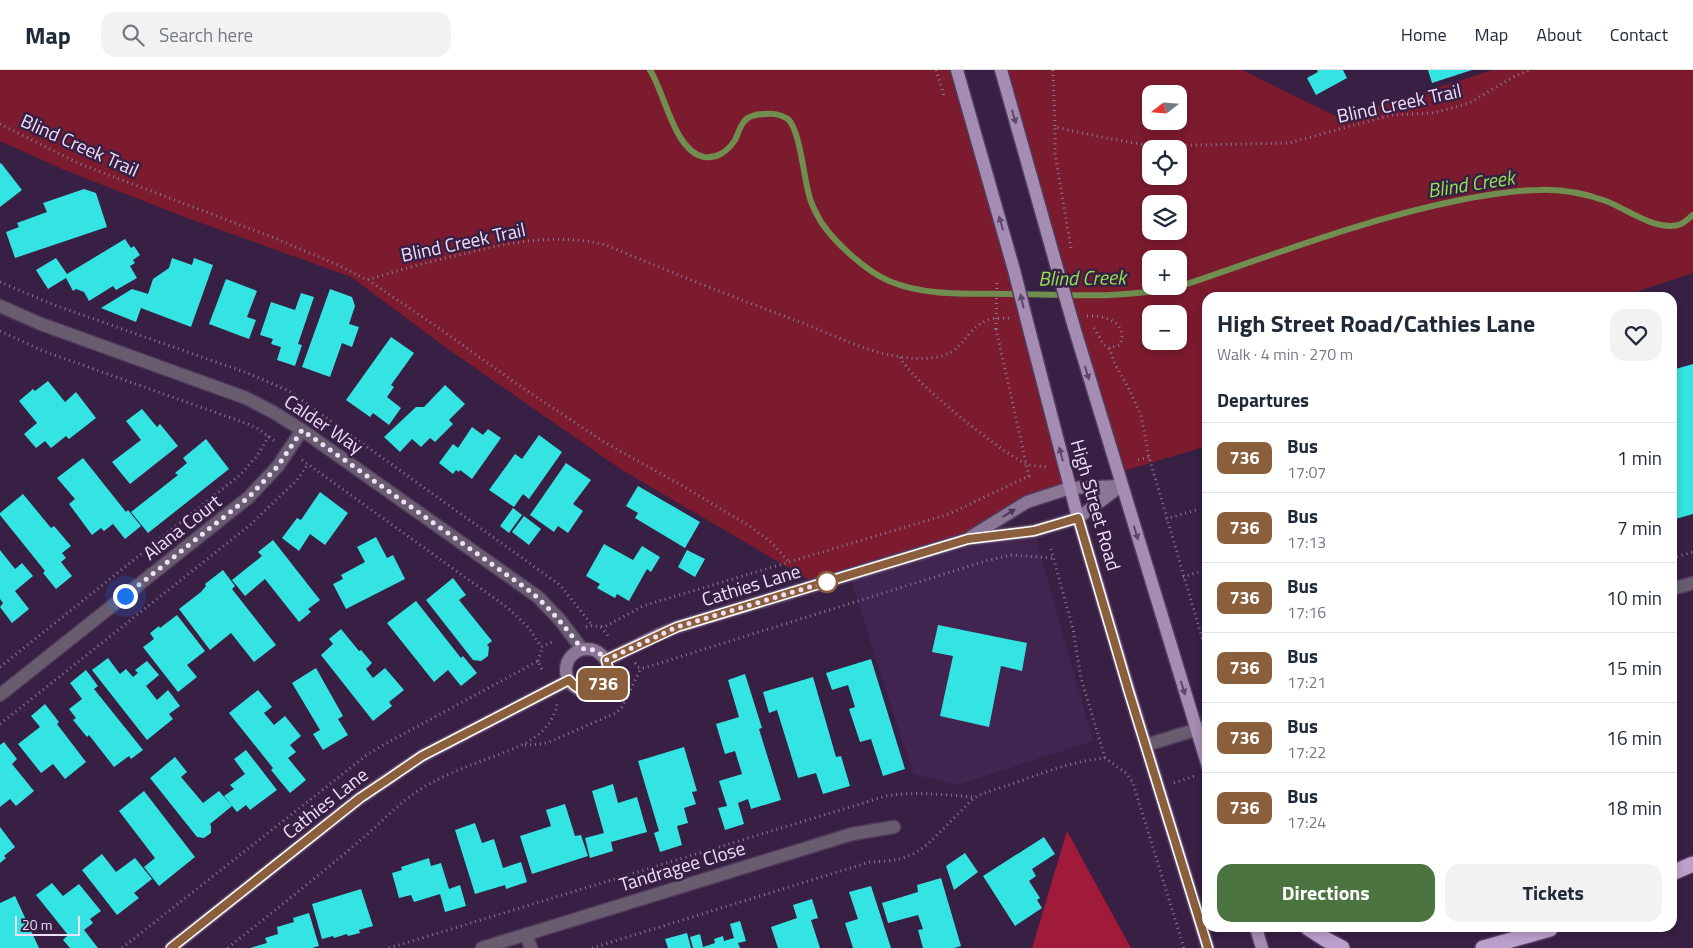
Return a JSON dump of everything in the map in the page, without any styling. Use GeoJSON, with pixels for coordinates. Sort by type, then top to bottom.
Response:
{"type":"FeatureCollection","features":[{"type":"Feature","properties":{"kind":"highway"},"geometry":{"type":"LineString","coordinates":[[1677,871],[1693,864]]}},
{"type":"Feature","properties":{"kind":"highway"},"geometry":{"type":"LineString","coordinates":[[1314,932],[1342,948]]}},
{"type":"Feature","properties":{"kind":"highway"},"geometry":{"type":"LineString","coordinates":[[1483,948],[1538,932]]}},
{"type":"Feature","properties":{"kind":"highway"},"geometry":{"type":"LineString","coordinates":[[1514,948],[1544,932]]}},
{"type":"Feature","properties":{"kind":"main road","name":"High Street Road"},"geometry":{"type":"LineString","coordinates":[[957,70],[1014,270],[1078,518],[1202,928]]}},
{"type":"Feature","properties":{"kind":"main road","name":"High Street Road"},"geometry":{"type":"LineString","coordinates":[[1001,70],[1121,486],[1202,727]]}},
{"type":"Feature","properties":{"kind":"main road","name":"High Street Road"},"geometry":{"type":"LineString","coordinates":[[1203,932],[1208,948]]}},
{"type":"Feature","properties":{"kind":"main road"},"geometry":{"type":"LineString","coordinates":[[1257,932],[1262,948]]}},
{"type":"Feature","properties":{"kind":"street","name":"Calder Way"},"geometry":{"type":"LineString","coordinates":[[0,306],[41,324],[246,398],[273,412],[302,430],[532,593],[560,620],[582,649]]}},
{"type":"Feature","properties":{"kind":"street","name":"Alana Court"},"geometry":{"type":"LineString","coordinates":[[0,695],[249,497],[278,466],[302,430]]}},
{"type":"Feature","properties":{"kind":"street","name":"Cathies Lane"},"geometry":{"type":"LineString","coordinates":[[968,539],[1027,502],[1070,488],[1121,486]]}},
{"type":"Feature","properties":{"kind":"street","name":"Cathies Lane"},"geometry":{"type":"LineString","coordinates":[[606,660],[677,627],[968,539],[1034,531],[1078,518],[1121,486]]}},
{"type":"Feature","properties":{"kind":"street"},"geometry":{"type":"LineString","coordinates":[[1677,588],[1693,583]]}},
{"type":"Feature","properties":{"kind":"street"},"geometry":{"type":"LineString","coordinates":[[582,649],[595,650],[602,654],[606,660],[608,674],[606,681],[594,690],[580,690],[569,680],[566,668],[568,662],[571,656],[582,649]]}},
{"type":"Feature","properties":{"kind":"street","name":"Cathies Lane"},"geometry":{"type":"LineString","coordinates":[[170,948],[360,798],[422,756],[569,680]]}},
{"type":"Feature","properties":{"kind":"street"},"geometry":{"type":"LineString","coordinates":[[1146,745],[1202,727]]}},
{"type":"Feature","properties":{"kind":"street","name":"Tandragee Close"},"geometry":{"type":"LineString","coordinates":[[482,948],[852,834],[894,827]]}},
{"type":"Feature","properties":{"kind":"street"},"geometry":{"type":"LineString","coordinates":[[526,934],[531,948]]}},
{"type":"Feature","properties":{"kind":"path"},"geometry":{"type":"LineString","coordinates":[[1053,70],[1056,127],[1055,154],[1073,255]]}},
{"type":"Feature","properties":{"kind":"path","name":"Blind Creek Trail"},"geometry":{"type":"LineString","coordinates":[[1056,127],[1151,146],[1277,144],[1304,140],[1374,119],[1404,113],[1433,113],[1469,103],[1500,84],[1530,70]]}},
{"type":"Feature","properties":{"kind":"path","name":"Blind Creek Trail"},"geometry":{"type":"LineString","coordinates":[[0,124],[80,164],[277,239],[338,265],[367,280],[416,265],[497,246],[537,240],[586,240],[606,245],[729,296],[847,340],[900,357],[929,358],[945,356],[957,350],[973,328],[990,319]]}},
{"type":"Feature","properties":{"kind":"path"},"geometry":{"type":"LineString","coordinates":[[600,628],[649,604],[957,510],[1028,476],[996,329],[997,273]]}},
{"type":"Feature","properties":{"kind":"path"},"geometry":{"type":"LineString","coordinates":[[367,280],[604,442],[681,484],[751,527],[771,542],[790,562]]}},
{"type":"Feature","properties":{"kind":"path"},"geometry":{"type":"LineString","coordinates":[[1092,323],[1104,345],[1110,348],[1120,345],[1122,335],[1118,324],[1112,320],[1093,316]]}},
{"type":"Feature","properties":{"kind":"path"},"geometry":{"type":"LineString","coordinates":[[0,331],[43,351],[248,424],[257,428],[278,444]]}},
{"type":"Feature","properties":{"kind":"path"},"geometry":{"type":"LineString","coordinates":[[1110,348],[1116,366],[1141,414],[1149,457],[1202,639]]}},
{"type":"Feature","properties":{"kind":"path"},"geometry":{"type":"LineString","coordinates":[[900,357],[902,363],[914,376],[980,433],[1026,464],[1047,466]]}},
{"type":"Feature","properties":{"kind":"path"},"geometry":{"type":"LineString","coordinates":[[0,667],[241,474],[258,456],[269,436]]}},
{"type":"Feature","properties":{"kind":"path"},"geometry":{"type":"LineString","coordinates":[[1138,460],[1149,457]]}},
{"type":"Feature","properties":{"kind":"path"},"geometry":{"type":"LineString","coordinates":[[122,948],[368,754],[538,661],[542,651],[529,628],[508,608],[301,459]]}},
{"type":"Feature","properties":{"kind":"path"},"geometry":{"type":"LineString","coordinates":[[0,724],[250,525],[297,480],[308,464]]}},
{"type":"Feature","properties":{"kind":"path"},"geometry":{"type":"LineString","coordinates":[[1166,519],[1196,510]]}},
{"type":"Feature","properties":{"kind":"path"},"geometry":{"type":"LineString","coordinates":[[1050,549],[1073,629],[1081,678],[1105,758],[1130,778],[1138,795],[1184,948]]}},
{"type":"Feature","properties":{"kind":"path"},"geometry":{"type":"LineString","coordinates":[[1677,557],[1693,552]]}},
{"type":"Feature","properties":{"kind":"path"},"geometry":{"type":"LineString","coordinates":[[633,662],[644,668],[988,560],[1011,555],[1053,558]]}},
{"type":"Feature","properties":{"kind":"path"},"geometry":{"type":"LineString","coordinates":[[1183,577],[1202,571]]}},
{"type":"Feature","properties":{"kind":"path"},"geometry":{"type":"LineString","coordinates":[[586,627],[592,625],[600,628],[608,636]]}},
{"type":"Feature","properties":{"kind":"path"},"geometry":{"type":"LineString","coordinates":[[540,647],[552,642]]}},
{"type":"Feature","properties":{"kind":"path"},"geometry":{"type":"LineString","coordinates":[[538,661],[544,672]]}},
{"type":"Feature","properties":{"kind":"path"},"geometry":{"type":"LineString","coordinates":[[523,745],[549,742],[612,715],[622,707],[641,668]]}},
{"type":"Feature","properties":{"kind":"path"},"geometry":{"type":"LineString","coordinates":[[228,948],[329,867],[390,812],[415,793],[450,774],[523,745],[536,736],[553,719],[557,703]]}},
{"type":"Feature","properties":{"kind":"path"},"geometry":{"type":"LineString","coordinates":[[389,948],[886,796],[902,793],[919,793],[975,797],[1052,770],[1105,758]]}},
{"type":"Feature","properties":{"kind":"path"},"geometry":{"type":"LineString","coordinates":[[592,948],[870,862],[888,862],[907,858],[928,845],[975,797]]}},
{"type":"Feature","properties":{"kind":"shaded area"},"geometry":{"type":"Polygon","coordinates":[[[0,70],[955,70],[1070,488],[1036,498],[968,539],[818,585],[622,470],[445,347],[351,277],[179,215],[62,169],[0,141],[0,70]]]}},
{"type":"Feature","properties":{"kind":"shaded area"},"geometry":{"type":"Polygon","coordinates":[[[1001,70],[1242,70],[1340,118],[1493,70],[1693,70],[1693,273],[1636,292],[1202,292],[1202,448],[1117,473],[1001,70]]]}},
{"type":"Feature","properties":{"kind":"shaded area"},"geometry":{"type":"Polygon","coordinates":[[[1034,531],[1093,741],[957,785],[913,774],[849,575],[968,539],[1034,531]]]}},
{"type":"Feature","properties":{"kind":"shaded area"},"geometry":{"type":"Polygon","coordinates":[[[1067,831],[1131,948],[1032,948],[1067,831]]]}},
{"type":"Feature","properties":{"kind":"building"},"geometry":{"type":"Polygon","coordinates":[[[1317,70],[1343,70],[1347,78],[1316,95],[1307,78],[1318,72],[1317,70]]]}},
{"type":"Feature","properties":{"kind":"building"},"geometry":{"type":"Polygon","coordinates":[[[1428,70],[1472,70],[1432,83],[1428,70]]]}},
{"type":"Feature","properties":{"kind":"building"},"geometry":{"type":"Polygon","coordinates":[[[0,164],[22,190],[0,207],[0,164]]]}},
{"type":"Feature","properties":{"kind":"building"},"geometry":{"type":"Polygon","coordinates":[[[84,189],[96,193],[107,227],[15,258],[6,232],[19,227],[17,223],[47,212],[43,203],[84,189]]]}},
{"type":"Feature","properties":{"kind":"building"},"geometry":{"type":"Polygon","coordinates":[[[125,239],[131,248],[134,246],[140,255],[133,260],[135,263],[130,266],[137,278],[116,290],[113,286],[89,301],[84,292],[76,289],[73,291],[66,278],[48,289],[36,270],[56,258],[67,274],[125,239]]]}},
{"type":"Feature","properties":{"kind":"building"},"geometry":{"type":"Polygon","coordinates":[[[172,258],[192,265],[194,258],[213,265],[191,327],[141,308],[136,322],[101,308],[132,289],[148,294],[153,279],[169,268],[172,258]]]}},
{"type":"Feature","properties":{"kind":"building"},"geometry":{"type":"Polygon","coordinates":[[[226,279],[257,291],[247,317],[256,320],[249,339],[209,324],[226,279]]]}},
{"type":"Feature","properties":{"kind":"building"},"geometry":{"type":"Polygon","coordinates":[[[330,289],[352,297],[355,306],[349,324],[359,327],[352,347],[342,343],[330,377],[302,367],[330,289]]]}},
{"type":"Feature","properties":{"kind":"building"},"geometry":{"type":"Polygon","coordinates":[[[301,293],[314,297],[298,344],[302,345],[295,366],[277,360],[281,347],[271,344],[273,339],[260,335],[271,302],[295,310],[301,293]]]}},
{"type":"Feature","properties":{"kind":"building"},"geometry":{"type":"Polygon","coordinates":[[[391,337],[414,353],[391,385],[394,387],[387,397],[401,408],[389,425],[373,413],[370,417],[346,400],[391,337]]]}},
{"type":"Feature","properties":{"kind":"building"},"geometry":{"type":"Polygon","coordinates":[[[1693,364],[1693,514],[1677,519],[1677,369],[1693,364]]]}},
{"type":"Feature","properties":{"kind":"building"},"geometry":{"type":"Polygon","coordinates":[[[48,381],[65,402],[76,392],[96,418],[69,439],[66,436],[51,448],[45,441],[36,448],[24,434],[37,423],[19,401],[33,389],[35,391],[48,381]]]}},
{"type":"Feature","properties":{"kind":"building"},"geometry":{"type":"Polygon","coordinates":[[[445,385],[465,404],[449,420],[453,424],[435,442],[430,438],[421,447],[412,439],[400,452],[384,437],[416,407],[424,407],[445,385]]]}},
{"type":"Feature","properties":{"kind":"building"},"geometry":{"type":"Polygon","coordinates":[[[142,409],[157,427],[160,424],[178,446],[130,484],[112,462],[141,440],[126,421],[142,409]]]}},
{"type":"Feature","properties":{"kind":"building"},"geometry":{"type":"Polygon","coordinates":[[[472,427],[483,435],[488,429],[501,438],[472,479],[460,470],[459,472],[456,470],[453,474],[439,463],[453,444],[458,448],[472,427]]]}},
{"type":"Feature","properties":{"kind":"building"},"geometry":{"type":"Polygon","coordinates":[[[539,435],[562,452],[529,499],[523,494],[514,507],[489,490],[515,454],[522,459],[539,435]]]}},
{"type":"Feature","properties":{"kind":"building"},"geometry":{"type":"Polygon","coordinates":[[[206,439],[229,469],[148,533],[131,512],[178,475],[175,473],[187,463],[183,458],[206,439]]]}},
{"type":"Feature","properties":{"kind":"building"},"geometry":{"type":"Polygon","coordinates":[[[83,458],[126,512],[128,510],[141,526],[125,539],[113,524],[104,531],[101,528],[92,535],[69,504],[75,499],[57,478],[83,458]]]}},
{"type":"Feature","properties":{"kind":"building"},"geometry":{"type":"Polygon","coordinates":[[[566,463],[591,480],[573,504],[583,511],[568,533],[558,526],[554,532],[530,515],[566,463]]]}},
{"type":"Feature","properties":{"kind":"building"},"geometry":{"type":"Polygon","coordinates":[[[638,486],[700,522],[685,548],[635,518],[638,513],[626,506],[638,486]]]}},
{"type":"Feature","properties":{"kind":"building"},"geometry":{"type":"Polygon","coordinates":[[[320,492],[348,513],[325,545],[310,534],[299,551],[282,538],[297,518],[301,520],[320,492]]]}},
{"type":"Feature","properties":{"kind":"building"},"geometry":{"type":"Polygon","coordinates":[[[23,494],[51,528],[54,526],[71,546],[62,553],[66,558],[61,562],[72,576],[56,589],[43,573],[45,571],[0,515],[23,494]]]}},
{"type":"Feature","properties":{"kind":"building"},"geometry":{"type":"Polygon","coordinates":[[[513,508],[522,515],[509,533],[500,526],[513,508]]]}},
{"type":"Feature","properties":{"kind":"building"},"geometry":{"type":"Polygon","coordinates":[[[524,516],[541,529],[529,545],[512,532],[524,516]]]}},
{"type":"Feature","properties":{"kind":"building"},"geometry":{"type":"Polygon","coordinates":[[[376,537],[387,558],[393,555],[405,579],[346,609],[333,584],[343,579],[341,575],[365,562],[357,547],[376,537]]]}},
{"type":"Feature","properties":{"kind":"building"},"geometry":{"type":"Polygon","coordinates":[[[273,540],[320,600],[308,609],[311,612],[299,622],[265,579],[245,596],[232,580],[262,556],[258,552],[273,540]]]}},
{"type":"Feature","properties":{"kind":"building"},"geometry":{"type":"Polygon","coordinates":[[[604,544],[633,560],[642,546],[660,557],[651,572],[647,569],[629,601],[617,594],[615,598],[597,588],[600,584],[586,576],[604,544]]]}},
{"type":"Feature","properties":{"kind":"building"},"geometry":{"type":"Polygon","coordinates":[[[0,550],[15,569],[22,563],[33,576],[15,591],[29,609],[12,623],[0,607],[3,603],[0,599],[0,550]]]}},
{"type":"Feature","properties":{"kind":"building"},"geometry":{"type":"Polygon","coordinates":[[[687,550],[705,559],[695,577],[678,567],[687,550]]]}},
{"type":"Feature","properties":{"kind":"building"},"geometry":{"type":"Polygon","coordinates":[[[223,570],[235,586],[232,589],[276,645],[254,662],[231,633],[210,650],[179,609],[201,592],[206,586],[205,584],[223,570]]]}},
{"type":"Feature","properties":{"kind":"building"},"geometry":{"type":"Polygon","coordinates":[[[453,578],[466,595],[459,600],[492,641],[487,645],[489,647],[488,656],[481,661],[473,660],[426,600],[453,578]]]}},
{"type":"Feature","properties":{"kind":"building"},"geometry":{"type":"Polygon","coordinates":[[[416,601],[461,658],[463,656],[477,673],[461,686],[448,670],[434,682],[387,623],[416,601]]]}},
{"type":"Feature","properties":{"kind":"building"},"geometry":{"type":"Polygon","coordinates":[[[177,615],[205,651],[187,665],[197,677],[178,692],[143,647],[154,639],[150,633],[177,615]]]}},
{"type":"Feature","properties":{"kind":"building"},"geometry":{"type":"Polygon","coordinates":[[[938,625],[1027,643],[1022,671],[1001,666],[989,727],[940,716],[953,656],[932,652],[938,625]]]}},
{"type":"Feature","properties":{"kind":"building"},"geometry":{"type":"Polygon","coordinates":[[[341,629],[359,651],[361,650],[372,663],[366,669],[373,678],[385,668],[404,690],[389,702],[392,706],[373,721],[321,655],[333,644],[329,639],[341,629]]]}},
{"type":"Feature","properties":{"kind":"building"},"geometry":{"type":"Polygon","coordinates":[[[108,658],[120,674],[126,669],[133,677],[138,673],[135,670],[147,661],[159,675],[146,686],[157,700],[168,690],[180,706],[169,714],[173,719],[147,740],[92,670],[108,658]]]}},
{"type":"Feature","properties":{"kind":"building"},"geometry":{"type":"Polygon","coordinates":[[[871,659],[905,769],[883,776],[871,739],[860,742],[849,709],[855,707],[848,685],[832,690],[826,673],[871,659]]]}},
{"type":"Feature","properties":{"kind":"building"},"geometry":{"type":"Polygon","coordinates":[[[316,668],[343,716],[338,719],[348,735],[323,750],[313,734],[320,730],[292,683],[316,668]]]}},
{"type":"Feature","properties":{"kind":"building"},"geometry":{"type":"Polygon","coordinates":[[[86,670],[98,686],[94,689],[143,750],[131,759],[129,756],[114,767],[89,735],[87,737],[73,720],[76,718],[69,709],[82,699],[70,683],[86,670]]]}},
{"type":"Feature","properties":{"kind":"building"},"geometry":{"type":"Polygon","coordinates":[[[745,674],[762,728],[759,729],[781,800],[751,809],[748,799],[738,803],[744,824],[725,830],[718,808],[727,806],[719,781],[742,774],[735,751],[725,754],[716,724],[739,717],[728,680],[745,674]]]}},
{"type":"Feature","properties":{"kind":"building"},"geometry":{"type":"Polygon","coordinates":[[[813,677],[836,757],[841,756],[850,786],[823,794],[816,773],[798,778],[777,710],[769,713],[763,692],[813,677]]]}},
{"type":"Feature","properties":{"kind":"building"},"geometry":{"type":"Polygon","coordinates":[[[258,690],[272,707],[264,713],[274,725],[285,716],[301,736],[290,745],[296,752],[288,758],[306,780],[290,793],[271,770],[273,768],[229,713],[258,690]]]}},
{"type":"Feature","properties":{"kind":"building"},"geometry":{"type":"Polygon","coordinates":[[[45,704],[59,722],[57,724],[86,762],[65,779],[53,764],[41,773],[18,744],[40,727],[31,716],[45,704]]]}},
{"type":"Feature","properties":{"kind":"building"},"geometry":{"type":"Polygon","coordinates":[[[4,742],[17,759],[12,764],[34,791],[16,806],[10,799],[0,807],[0,745],[4,742]]]}},
{"type":"Feature","properties":{"kind":"building"},"geometry":{"type":"Polygon","coordinates":[[[684,747],[697,791],[692,792],[696,804],[684,808],[688,823],[677,826],[682,845],[660,852],[654,833],[659,831],[638,761],[684,747]]]}},
{"type":"Feature","properties":{"kind":"building"},"geometry":{"type":"Polygon","coordinates":[[[246,750],[277,790],[250,810],[246,805],[237,812],[224,796],[234,789],[230,785],[245,774],[234,759],[246,750]]]}},
{"type":"Feature","properties":{"kind":"building"},"geometry":{"type":"Polygon","coordinates":[[[175,757],[187,772],[181,777],[203,803],[219,791],[232,806],[210,824],[211,833],[204,838],[197,837],[150,778],[175,757]]]}},
{"type":"Feature","properties":{"kind":"building"},"geometry":{"type":"Polygon","coordinates":[[[613,784],[618,803],[637,797],[647,832],[611,842],[613,851],[590,858],[585,838],[604,833],[592,791],[613,784]]]}},
{"type":"Feature","properties":{"kind":"building"},"geometry":{"type":"Polygon","coordinates":[[[144,791],[195,857],[159,886],[144,867],[155,858],[119,811],[144,791]]]}},
{"type":"Feature","properties":{"kind":"building"},"geometry":{"type":"Polygon","coordinates":[[[565,804],[575,836],[581,835],[588,856],[532,874],[520,836],[551,826],[546,810],[565,804]]]}},
{"type":"Feature","properties":{"kind":"building"},"geometry":{"type":"Polygon","coordinates":[[[475,823],[482,843],[494,839],[503,868],[521,862],[527,882],[506,889],[505,885],[475,894],[455,830],[475,823]]]}},
{"type":"Feature","properties":{"kind":"building"},"geometry":{"type":"Polygon","coordinates":[[[0,827],[15,847],[4,856],[6,858],[0,863],[0,827]]]}},
{"type":"Feature","properties":{"kind":"building"},"geometry":{"type":"Polygon","coordinates":[[[1044,837],[1055,854],[1032,869],[1036,876],[1029,881],[1040,898],[1037,900],[1042,908],[1015,926],[983,876],[1044,837]]]}},
{"type":"Feature","properties":{"kind":"building"},"geometry":{"type":"Polygon","coordinates":[[[965,853],[978,872],[954,890],[946,866],[965,853]]]}},
{"type":"Feature","properties":{"kind":"building"},"geometry":{"type":"Polygon","coordinates":[[[102,854],[116,872],[135,858],[152,879],[134,893],[139,898],[117,915],[82,870],[102,854]]]}},
{"type":"Feature","properties":{"kind":"building"},"geometry":{"type":"Polygon","coordinates":[[[429,858],[431,866],[441,863],[449,889],[460,885],[466,906],[445,912],[440,894],[414,902],[411,895],[399,898],[392,873],[402,870],[401,867],[429,858]]]}},
{"type":"Feature","properties":{"kind":"building"},"geometry":{"type":"Polygon","coordinates":[[[941,878],[961,946],[954,948],[923,948],[918,930],[923,929],[918,915],[888,923],[882,903],[918,892],[917,885],[941,878]]]}},
{"type":"Feature","properties":{"kind":"building"},"geometry":{"type":"Polygon","coordinates":[[[52,883],[63,896],[79,884],[101,911],[90,919],[93,923],[84,930],[98,948],[70,948],[63,940],[68,935],[36,895],[52,883]]]}},
{"type":"Feature","properties":{"kind":"building"},"geometry":{"type":"Polygon","coordinates":[[[871,886],[891,948],[853,948],[845,923],[858,919],[849,892],[871,886]]]}},
{"type":"Feature","properties":{"kind":"building"},"geometry":{"type":"Polygon","coordinates":[[[361,889],[373,926],[359,930],[360,933],[322,939],[312,904],[361,889]]]}},
{"type":"Feature","properties":{"kind":"building"},"geometry":{"type":"Polygon","coordinates":[[[15,896],[39,948],[0,948],[0,903],[15,896]]]}},
{"type":"Feature","properties":{"kind":"building"},"geometry":{"type":"Polygon","coordinates":[[[812,899],[818,918],[811,920],[820,948],[778,948],[771,927],[797,918],[793,905],[812,899]]]}},
{"type":"Feature","properties":{"kind":"building"},"geometry":{"type":"Polygon","coordinates":[[[309,913],[319,946],[312,948],[250,948],[267,943],[265,938],[278,934],[277,927],[294,922],[293,918],[309,913]]]}},
{"type":"Feature","properties":{"kind":"building"},"geometry":{"type":"Polygon","coordinates":[[[740,921],[746,941],[738,943],[740,948],[693,948],[690,937],[700,934],[703,947],[715,943],[714,939],[723,936],[724,941],[734,938],[730,924],[740,921]]]}},
{"type":"Feature","properties":{"kind":"building"},"geometry":{"type":"Polygon","coordinates":[[[687,933],[691,948],[668,948],[665,939],[687,933]]]}},
{"type":"Feature","properties":{"kind":"waterway","name":"Blind Creek"},"geometry":{"type":"LineString","coordinates":[[650,70],[678,133],[685,144],[694,152],[704,157],[713,157],[726,151],[735,140],[740,127],[750,117],[760,114],[772,114],[788,119],[796,133],[811,202],[827,230],[852,256],[871,271],[889,281],[918,290],[966,294],[1097,295],[1118,295],[1160,290],[1181,286],[1319,238],[1389,217],[1460,200],[1529,190],[1565,191],[1582,194],[1606,201],[1643,219],[1663,225],[1681,224],[1693,215]]}},
{"type":"Feature","properties":{"kind":"bus line","name":"736"},"geometry":{"type":"LineString","coordinates":[[171,948],[360,798],[422,756],[569,680],[580,690],[594,690],[606,681],[608,674],[606,660],[647,640],[692,622],[968,539],[1034,531],[1078,518],[1129,692],[1202,928]]}},
{"type":"Feature","properties":{"kind":"bus line","name":"736"},"geometry":{"type":"LineString","coordinates":[[1203,932],[1208,948]]}},
{"type":"Feature","properties":{"kind":"route"},"geometry":{"type":"LineString","coordinates":[[125,596],[249,497],[278,466],[302,430],[527,589],[560,620],[582,649],[595,650],[602,654],[606,660],[677,627],[833,580],[827,582]]}}]}
